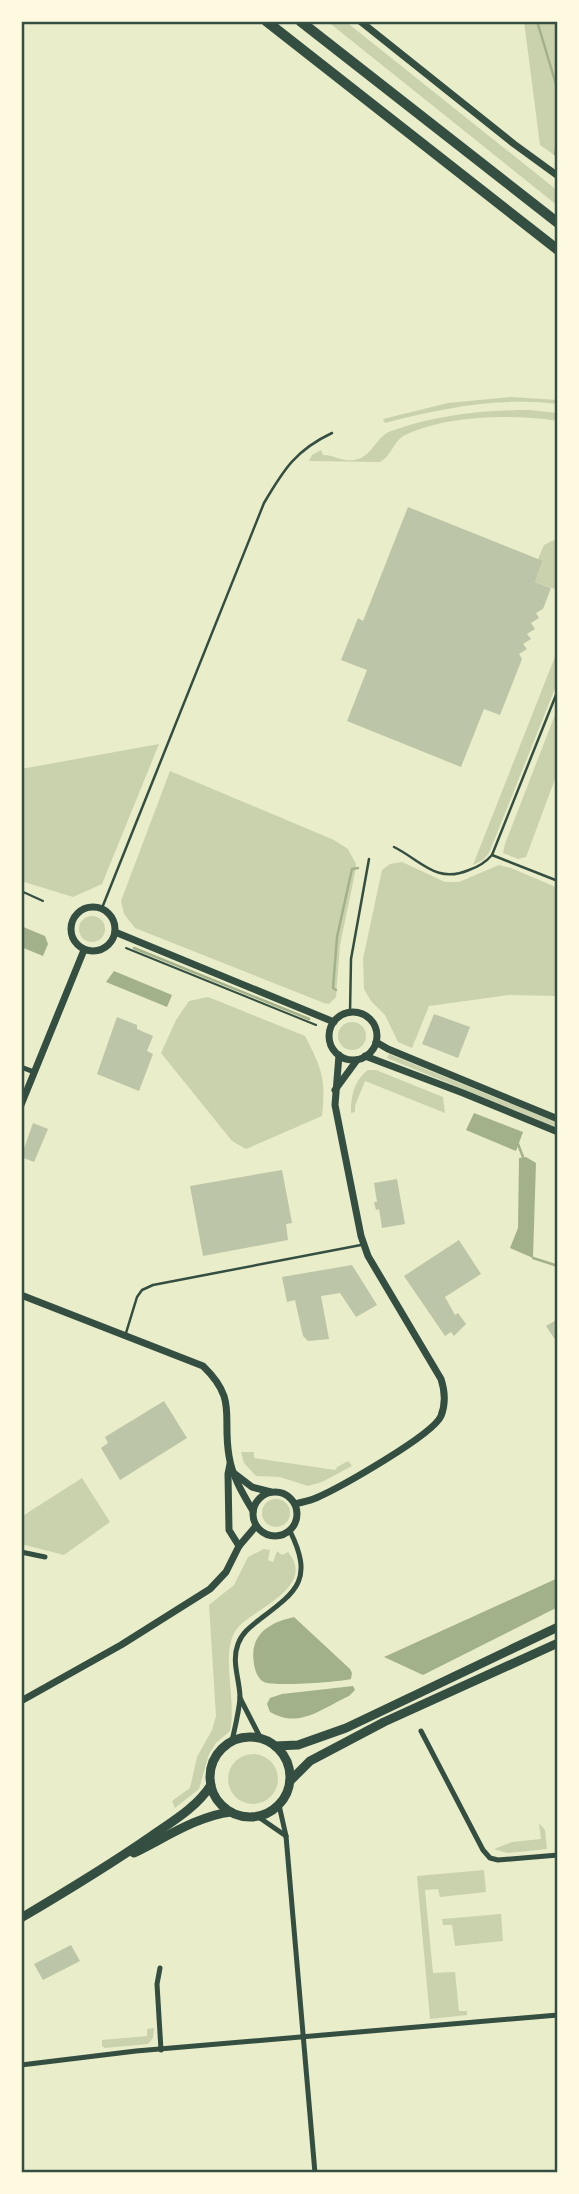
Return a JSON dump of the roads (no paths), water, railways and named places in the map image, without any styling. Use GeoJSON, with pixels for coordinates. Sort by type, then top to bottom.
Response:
{"type":"FeatureCollection","features":[{"type":"Feature","properties":{"kind":"highway"},"geometry":{"type":"LineString","coordinates":[[266,21],[558,250]]}},
{"type":"Feature","properties":{"kind":"highway"},"geometry":{"type":"LineString","coordinates":[[300,21],[558,223]]}},
{"type":"Feature","properties":{"kind":"main road"},"geometry":{"type":"LineString","coordinates":[[275,1746],[308,1742],[346,1728],[558,1627]]}},
{"type":"Feature","properties":{"kind":"main road"},"geometry":{"type":"LineString","coordinates":[[290,1781],[310,1761],[372,1729],[558,1643]]}},
{"type":"Feature","properties":{"kind":"main road"},"geometry":{"type":"LineString","coordinates":[[105,1868],[200,1801],[211,1785],[213,1762],[219,1752],[232,1741],[252,1737],[261,1739],[275,1746],[288,1764],[288,1791],[279,1805],[257,1816],[241,1816],[231,1812],[219,1802],[211,1785]]}},
{"type":"Feature","properties":{"kind":"main road"},"geometry":{"type":"LineString","coordinates":[[21,1918],[105,1868],[187,1826],[231,1812]]}},
{"type":"Feature","properties":{"kind":"street"},"geometry":{"type":"LineString","coordinates":[[360,21],[558,176]]}},
{"type":"Feature","properties":{"kind":"street"},"geometry":{"type":"LineString","coordinates":[[86,908],[102,908],[113,918],[116,932],[112,942],[103,949],[84,950],[72,936],[72,921],[86,908]]}},
{"type":"Feature","properties":{"kind":"street"},"geometry":{"type":"LineString","coordinates":[[116,932],[334,1022]]}},
{"type":"Feature","properties":{"kind":"street"},"geometry":{"type":"LineString","coordinates":[[21,1105],[84,950]]}},
{"type":"Feature","properties":{"kind":"street"},"geometry":{"type":"LineString","coordinates":[[350,1013],[363,1015],[370,1020],[376,1032],[376,1042],[372,1050],[356,1059],[339,1055],[332,1049],[329,1040],[334,1022],[350,1013]]}},
{"type":"Feature","properties":{"kind":"street"},"geometry":{"type":"LineString","coordinates":[[376,1042],[558,1119]]}},
{"type":"Feature","properties":{"kind":"street"},"geometry":{"type":"LineString","coordinates":[[295,1504],[316,1498],[417,1440],[433,1427],[441,1415],[445,1392],[441,1379],[364,1245],[335,1105],[339,1055]]}},
{"type":"Feature","properties":{"kind":"street"},"geometry":{"type":"LineString","coordinates":[[365,1056],[558,1132]]}},
{"type":"Feature","properties":{"kind":"street"},"geometry":{"type":"LineString","coordinates":[[335,1091],[356,1059]]}},
{"type":"Feature","properties":{"kind":"street"},"geometry":{"type":"LineString","coordinates":[[21,1067],[34,1072]]}},
{"type":"Feature","properties":{"kind":"street"},"geometry":{"type":"LineString","coordinates":[[21,1295],[203,1366],[218,1380],[226,1401],[230,1463],[229,1530],[239,1546]]}},
{"type":"Feature","properties":{"kind":"street"},"geometry":{"type":"LineString","coordinates":[[230,1463],[253,1511],[256,1526],[268,1535],[283,1535],[290,1531],[297,1518],[295,1504],[285,1494],[252,1487],[235,1473]]}},
{"type":"Feature","properties":{"kind":"street"},"geometry":{"type":"LineString","coordinates":[[253,1511],[260,1498],[272,1492]]}},
{"type":"Feature","properties":{"kind":"street"},"geometry":{"type":"LineString","coordinates":[[21,1702],[124,1644],[210,1589],[226,1572],[239,1546],[256,1526]]}},
{"type":"Feature","properties":{"kind":"street"},"geometry":{"type":"LineString","coordinates":[[261,1739],[240,1698],[235,1665],[236,1649],[240,1637],[292,1595],[300,1577],[299,1550],[290,1531]]}},
{"type":"Feature","properties":{"kind":"street"},"geometry":{"type":"LineString","coordinates":[[21,1552],[45,1557]]}},
{"type":"Feature","properties":{"kind":"street"},"geometry":{"type":"LineString","coordinates":[[232,1741],[240,1698]]}},
{"type":"Feature","properties":{"kind":"street"},"geometry":{"type":"LineString","coordinates":[[421,1731],[483,1850],[491,1858],[498,1860],[558,1855]]}},
{"type":"Feature","properties":{"kind":"street"},"geometry":{"type":"LineString","coordinates":[[279,1805],[286,1836],[315,2173]]}},
{"type":"Feature","properties":{"kind":"street"},"geometry":{"type":"LineString","coordinates":[[257,1816],[286,1836]]}},
{"type":"Feature","properties":{"kind":"street"},"geometry":{"type":"LineString","coordinates":[[160,1968],[157,1984],[161,2050]]}},
{"type":"Feature","properties":{"kind":"street"},"geometry":{"type":"LineString","coordinates":[[21,2065],[558,2015]]}},
{"type":"Feature","properties":{"kind":"lane"},"geometry":{"type":"LineString","coordinates":[[102,908],[264,503],[287,466],[310,443],[332,433]]}},
{"type":"Feature","properties":{"kind":"lane"},"geometry":{"type":"LineString","coordinates":[[394,847],[431,871],[450,876],[486,862],[492,855],[558,690]]}},
{"type":"Feature","properties":{"kind":"lane"},"geometry":{"type":"LineString","coordinates":[[492,855],[558,881]]}},
{"type":"Feature","properties":{"kind":"lane"},"geometry":{"type":"LineString","coordinates":[[350,1013],[351,959],[369,859]]}},
{"type":"Feature","properties":{"kind":"lane"},"geometry":{"type":"LineString","coordinates":[[126,1336],[137,1297],[142,1290],[153,1285],[364,1245]]}},
{"type":"Feature","properties":{"kind":"waterway"},"geometry":{"type":"LineString","coordinates":[[537,21],[558,91]]}},
{"type":"Feature","properties":{"kind":"waterway"},"geometry":{"type":"LineString","coordinates":[[555,154],[558,138]]}},
{"type":"Feature","properties":{"kind":"waterway"},"geometry":{"type":"LineString","coordinates":[[336,990],[333,988],[337,937],[352,869],[358,868]]}},
{"type":"Feature","properties":{"kind":"waterway"},"geometry":{"type":"LineString","coordinates":[[134,948],[309,1019]]}},
{"type":"Feature","properties":{"kind":"waterway"},"geometry":{"type":"LineString","coordinates":[[518,1144],[523,1157]]}},
{"type":"Feature","properties":{"kind":"waterway"},"geometry":{"type":"LineString","coordinates":[[533,1258],[558,1266]]}}]}
